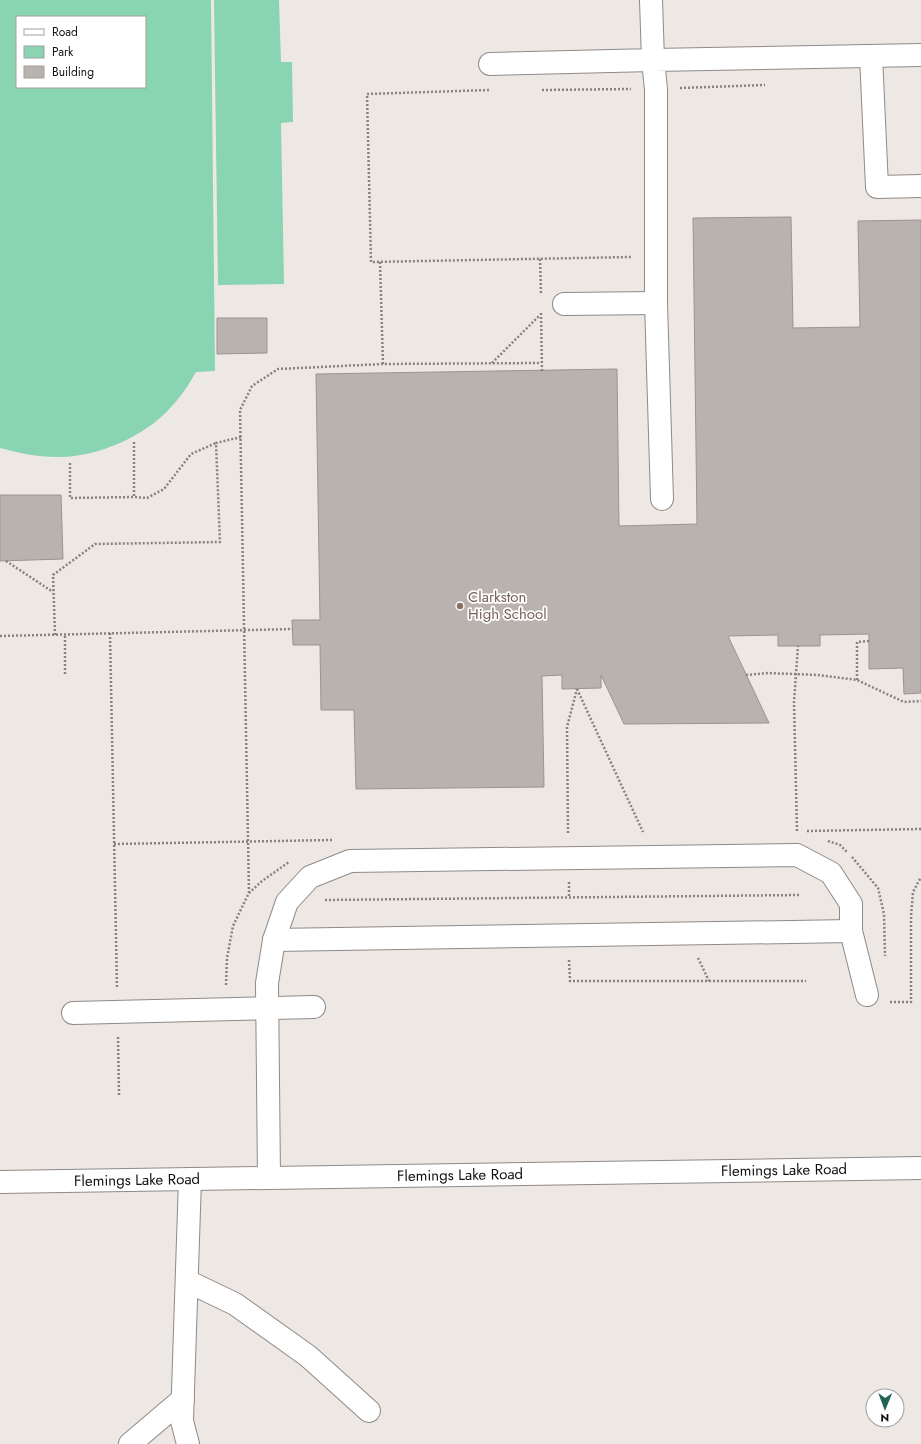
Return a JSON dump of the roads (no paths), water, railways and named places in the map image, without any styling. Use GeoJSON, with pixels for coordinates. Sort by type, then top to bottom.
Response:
{"type":"FeatureCollection","features":[{"type":"Feature","properties":{"kind":"street"},"geometry":{"type":"LineString","coordinates":[[651,0],[653,60],[656,89],[656,302],[662,499]]}},
{"type":"Feature","properties":{"kind":"street"},"geometry":{"type":"LineString","coordinates":[[490,64],[921,55]]}},
{"type":"Feature","properties":{"kind":"street"},"geometry":{"type":"LineString","coordinates":[[871,56],[877,187],[921,186]]}},
{"type":"Feature","properties":{"kind":"street"},"geometry":{"type":"LineString","coordinates":[[564,304],[656,302]]}},
{"type":"Feature","properties":{"kind":"street"},"geometry":{"type":"LineString","coordinates":[[269,1178],[267,983],[274,940],[288,902],[310,877],[350,861],[798,854],[831,873],[851,904],[852,931],[876,999]]}},
{"type":"Feature","properties":{"kind":"street"},"geometry":{"type":"LineString","coordinates":[[274,940],[852,931]]}},
{"type":"Feature","properties":{"kind":"street"},"geometry":{"type":"LineString","coordinates":[[73,1013],[314,1007]]}},
{"type":"Feature","properties":{"kind":"street","name":"Flemings Lake Road"},"geometry":{"type":"LineString","coordinates":[[0,1182],[921,1168]]}},
{"type":"Feature","properties":{"kind":"street"},"geometry":{"type":"LineString","coordinates":[[188,1444],[182,1421],[190,1179]]}},
{"type":"Feature","properties":{"kind":"street"},"geometry":{"type":"LineString","coordinates":[[187,1280],[235,1304],[308,1356],[369,1411]]}},
{"type":"Feature","properties":{"kind":"street"},"geometry":{"type":"LineString","coordinates":[[130,1444],[183,1399]]}},
{"type":"Feature","properties":{"kind":"place","name":"Clarkston High School"},"geometry":{"type":"Point","coordinates":[460,606]}}]}
